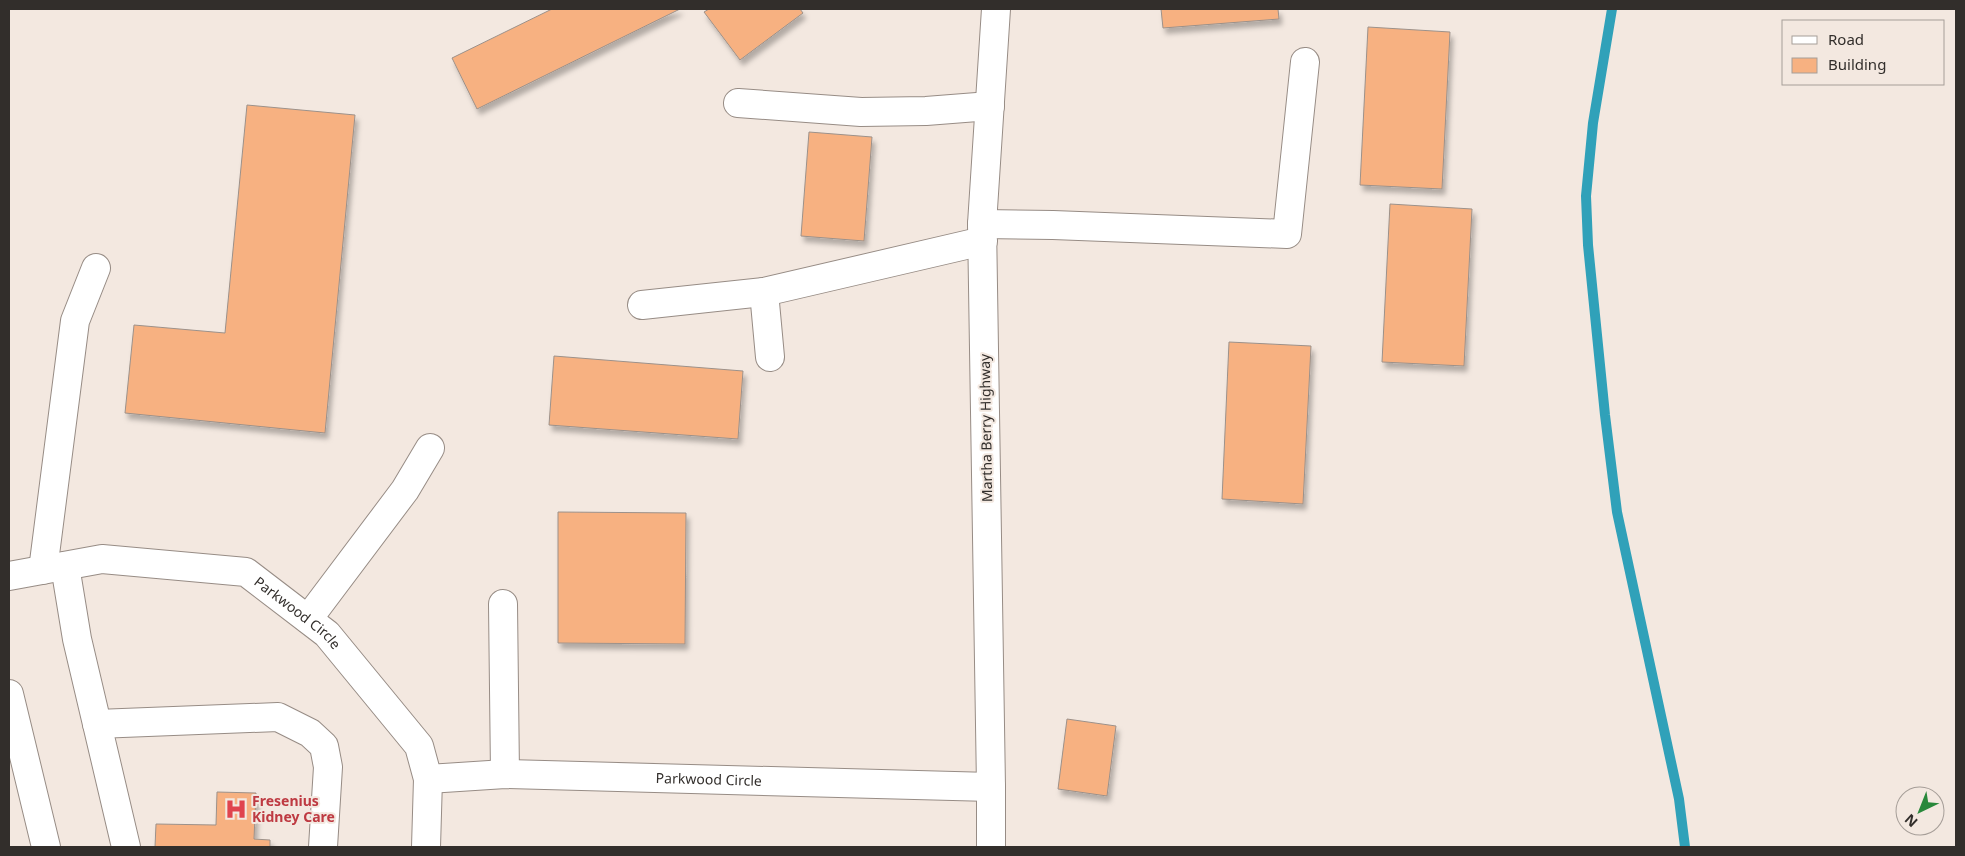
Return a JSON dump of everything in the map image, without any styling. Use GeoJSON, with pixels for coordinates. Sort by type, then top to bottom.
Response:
{"type":"FeatureCollection","features":[{"type":"Feature","properties":{"kind":"street","name":"Martha Berry Highway"},"geometry":{"type":"LineString","coordinates":[[991,847],[983,232],[996,9]]}},
{"type":"Feature","properties":{"kind":"street"},"geometry":{"type":"LineString","coordinates":[[642,305],[764,292],[983,232],[1053,225],[1287,234],[1305,62]]}},
{"type":"Feature","properties":{"kind":"street"},"geometry":{"type":"LineString","coordinates":[[738,104],[861,112],[926,111],[990,106]]}},
{"type":"Feature","properties":{"kind":"street"},"geometry":{"type":"LineString","coordinates":[[96,268],[75,320],[54,568],[77,639],[126,847]]}},
{"type":"Feature","properties":{"kind":"street"},"geometry":{"type":"LineString","coordinates":[[764,292],[770,357]]}},
{"type":"Feature","properties":{"kind":"street"},"geometry":{"type":"LineString","coordinates":[[308,620],[405,490],[430,448]]}},
{"type":"Feature","properties":{"kind":"street","name":"Parkwood Circle"},"geometry":{"type":"LineString","coordinates":[[9,576],[102,559],[246,572],[327,634],[419,746],[428,779],[426,847]]}},
{"type":"Feature","properties":{"kind":"street"},"geometry":{"type":"LineString","coordinates":[[503,604],[505,774]]}},
{"type":"Feature","properties":{"kind":"street"},"geometry":{"type":"LineString","coordinates":[[9,694],[46,847]]}},
{"type":"Feature","properties":{"kind":"street"},"geometry":{"type":"LineString","coordinates":[[97,724],[278,717],[310,734],[324,746],[328,767],[323,847]]}},
{"type":"Feature","properties":{"kind":"street","name":"Parkwood Circle"},"geometry":{"type":"LineString","coordinates":[[428,779],[505,774],[991,787]]}},
{"type":"Feature","properties":{"kind":"building"},"geometry":{"type":"Polygon","coordinates":[[[552,9],[680,9],[477,109],[452,58],[552,9]]]}},
{"type":"Feature","properties":{"kind":"building"},"geometry":{"type":"Polygon","coordinates":[[[709,9],[800,9],[803,13],[740,60],[704,12],[709,9]]]}},
{"type":"Feature","properties":{"kind":"building"},"geometry":{"type":"Polygon","coordinates":[[[1161,9],[1278,9],[1279,19],[1163,28],[1161,9]]]}},
{"type":"Feature","properties":{"kind":"building"},"geometry":{"type":"Polygon","coordinates":[[[1368,27],[1450,32],[1442,189],[1360,185],[1368,27]]]}},
{"type":"Feature","properties":{"kind":"building"},"geometry":{"type":"Polygon","coordinates":[[[247,105],[355,115],[325,433],[125,413],[134,325],[225,333],[247,105]]]}},
{"type":"Feature","properties":{"kind":"building"},"geometry":{"type":"Polygon","coordinates":[[[809,132],[872,137],[864,241],[801,236],[809,132]]]}},
{"type":"Feature","properties":{"kind":"building"},"geometry":{"type":"Polygon","coordinates":[[[1390,204],[1472,209],[1464,366],[1382,362],[1390,204]]]}},
{"type":"Feature","properties":{"kind":"building"},"geometry":{"type":"Polygon","coordinates":[[[1229,342],[1311,346],[1303,504],[1222,499],[1229,342]]]}},
{"type":"Feature","properties":{"kind":"building"},"geometry":{"type":"Polygon","coordinates":[[[554,356],[743,371],[738,439],[549,425],[554,356]]]}},
{"type":"Feature","properties":{"kind":"building"},"geometry":{"type":"Polygon","coordinates":[[[558,512],[686,513],[685,644],[558,643],[558,512]]]}},
{"type":"Feature","properties":{"kind":"building"},"geometry":{"type":"Polygon","coordinates":[[[1067,719],[1116,726],[1107,796],[1058,789],[1067,719]]]}},
{"type":"Feature","properties":{"kind":"building","name":"Fresenius Kidney Care"},"geometry":{"type":"Polygon","coordinates":[[[217,792],[256,793],[254,839],[270,840],[270,847],[155,847],[156,824],[216,825],[217,792]]]}},
{"type":"Feature","properties":{"kind":"waterway"},"geometry":{"type":"LineString","coordinates":[[1612,9],[1593,123],[1586,196],[1588,245],[1617,512],[1679,799],[1685,847]]}},
{"type":"Feature","properties":{"kind":"place","name":"Fresenius Kidney Care"},"geometry":{"type":"Point","coordinates":[236,809]}}]}
